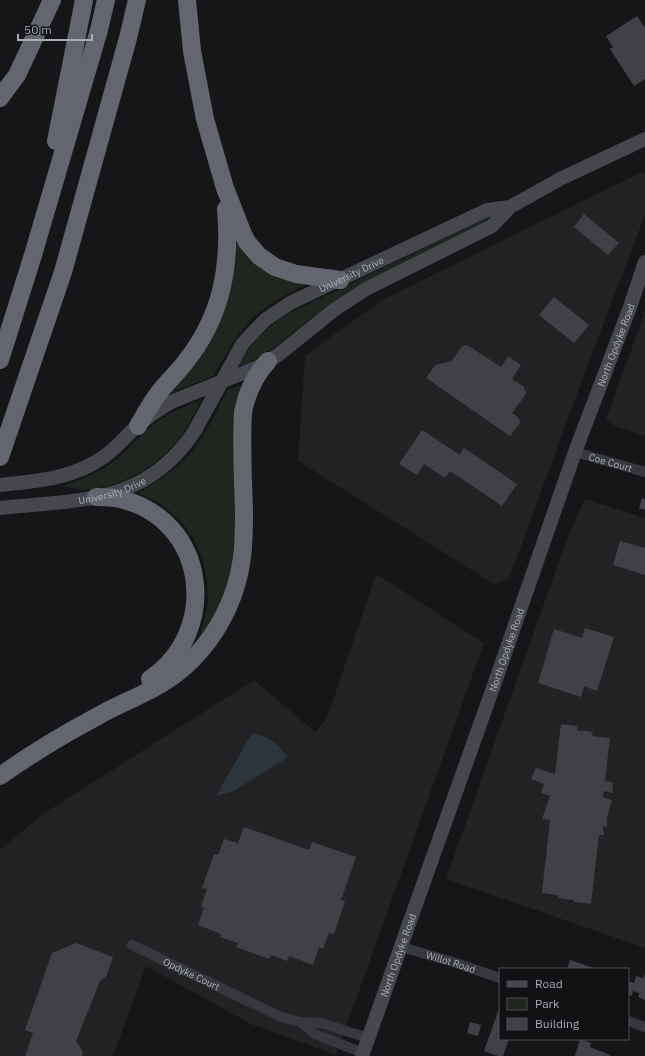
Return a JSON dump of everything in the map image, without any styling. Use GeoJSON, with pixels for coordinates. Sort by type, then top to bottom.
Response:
{"type":"FeatureCollection","features":[{"type":"Feature","properties":{"kind":"highway"},"geometry":{"type":"LineString","coordinates":[[0,98],[17,75],[52,0]]}},
{"type":"Feature","properties":{"kind":"highway"},"geometry":{"type":"LineString","coordinates":[[33,256],[84,0]]}},
{"type":"Feature","properties":{"kind":"highway"},"geometry":{"type":"LineString","coordinates":[[0,360],[33,256],[99,30],[106,0]]}},
{"type":"Feature","properties":{"kind":"highway"},"geometry":{"type":"LineString","coordinates":[[0,457],[63,272],[128,38],[137,0]]}},
{"type":"Feature","properties":{"kind":"highway"},"geometry":{"type":"LineString","coordinates":[[187,0],[189,34],[197,84],[205,119],[225,188],[242,234],[253,249],[267,262],[285,271],[340,280]]}},
{"type":"Feature","properties":{"kind":"highway"},"geometry":{"type":"LineString","coordinates":[[138,426],[161,390],[194,351],[207,329],[218,304],[224,281],[228,253],[225,188]]}},
{"type":"Feature","properties":{"kind":"highway"},"geometry":{"type":"LineString","coordinates":[[98,715],[153,689],[181,670],[206,644],[220,624],[230,604],[238,581],[244,544],[243,412],[247,395],[261,369],[268,361]]}},
{"type":"Feature","properties":{"kind":"highway"},"geometry":{"type":"LineString","coordinates":[[0,776],[36,752],[98,715],[157,674],[173,659],[185,642],[192,622],[195,611],[195,576],[188,555],[177,536],[161,519],[131,502],[119,499],[96,498]]}},
{"type":"Feature","properties":{"kind":"main road","name":"University Drive"},"geometry":{"type":"LineString","coordinates":[[0,485],[50,480],[72,474],[95,463],[115,448],[148,416],[171,402],[249,371],[268,361],[278,355],[334,310],[378,282],[492,226],[510,207],[562,178],[645,139]]}},
{"type":"Feature","properties":{"kind":"main road","name":"University Drive"},"geometry":{"type":"LineString","coordinates":[[0,508],[96,498],[126,489],[143,481],[168,464],[179,453],[194,432],[243,343],[265,320],[290,303],[487,210],[510,207]]}},
{"type":"Feature","properties":{"kind":"main road","name":"North Opdyke Road"},"geometry":{"type":"LineString","coordinates":[[362,1054],[575,452],[630,307],[645,262]]}},
{"type":"Feature","properties":{"kind":"street","name":"Coe Court"},"geometry":{"type":"LineString","coordinates":[[575,452],[645,472]]}},
{"type":"Feature","properties":{"kind":"street","name":"Opdyke Court"},"geometry":{"type":"LineString","coordinates":[[132,945],[251,1003]]}},
{"type":"Feature","properties":{"kind":"street","name":"Willot Road"},"geometry":{"type":"LineString","coordinates":[[401,946],[499,978]]}},
{"type":"Feature","properties":{"kind":"street","name":"North Opdyke Road"},"geometry":{"type":"LineString","coordinates":[[251,1003],[281,1017],[302,1022],[321,1023],[368,1038]]}},
{"type":"Feature","properties":{"kind":"street"},"geometry":{"type":"LineString","coordinates":[[629,1021],[645,1027]]}},
{"type":"Feature","properties":{"kind":"street","name":"North Opdyke Road"},"geometry":{"type":"LineString","coordinates":[[302,1022],[315,1034],[362,1054]]}},
{"type":"Feature","properties":{"kind":"shaded area"},"geometry":{"type":"Polygon","coordinates":[[[642,172],[645,176],[645,215],[509,579],[494,584],[298,461],[305,356],[382,300],[642,172]]]}},
{"type":"Feature","properties":{"kind":"shaded area"},"geometry":{"type":"Polygon","coordinates":[[[645,312],[645,436],[614,426],[606,419],[645,312]]]}},
{"type":"Feature","properties":{"kind":"shaded area"},"geometry":{"type":"Polygon","coordinates":[[[585,499],[645,518],[645,948],[446,879],[568,536],[585,499]]]}},
{"type":"Feature","properties":{"kind":"shaded area"},"geometry":{"type":"Polygon","coordinates":[[[376,574],[484,643],[336,1055],[251,1024],[146,966],[113,1056],[0,1056],[0,850],[43,814],[254,680],[315,732],[327,718],[376,574]]]}},
{"type":"Feature","properties":{"kind":"shaded area"},"geometry":{"type":"Polygon","coordinates":[[[254,733],[273,742],[281,748],[288,757],[232,792],[216,796],[249,738],[254,733]]]}},
{"type":"Feature","properties":{"kind":"green space"},"geometry":{"type":"Polygon","coordinates":[[[490,216],[491,218],[479,225],[361,284],[325,308],[269,351],[250,362],[239,366],[252,344],[284,316],[490,216]]]}},
{"type":"Feature","properties":{"kind":"green space"},"geometry":{"type":"Polygon","coordinates":[[[235,240],[239,240],[307,284],[274,301],[253,317],[236,337],[213,376],[168,394],[182,377],[235,240]]]}},
{"type":"Feature","properties":{"kind":"green space"},"geometry":{"type":"Polygon","coordinates":[[[245,384],[238,551],[227,596],[199,640],[208,603],[207,580],[203,560],[194,539],[180,520],[161,504],[138,493],[165,476],[188,456],[205,433],[227,390],[245,384]]]}},
{"type":"Feature","properties":{"kind":"green space"},"geometry":{"type":"Polygon","coordinates":[[[200,400],[188,425],[172,447],[152,465],[141,472],[103,487],[85,490],[63,486],[101,470],[119,457],[148,429],[161,419],[200,400]]]}},
{"type":"Feature","properties":{"kind":"building"},"geometry":{"type":"Polygon","coordinates":[[[637,16],[645,28],[645,79],[634,86],[610,49],[613,47],[606,36],[637,16]]]}},
{"type":"Feature","properties":{"kind":"building"},"geometry":{"type":"Polygon","coordinates":[[[584,214],[619,243],[608,255],[574,227],[584,214]]]}},
{"type":"Feature","properties":{"kind":"building"},"geometry":{"type":"Polygon","coordinates":[[[554,297],[589,325],[574,343],[539,315],[554,297]]]}},
{"type":"Feature","properties":{"kind":"building"},"geometry":{"type":"Polygon","coordinates":[[[467,345],[501,367],[508,356],[521,365],[512,379],[524,387],[526,394],[512,413],[519,418],[520,423],[510,436],[426,378],[435,365],[452,361],[462,346],[467,345]]]}},
{"type":"Feature","properties":{"kind":"building"},"geometry":{"type":"Polygon","coordinates":[[[422,430],[460,455],[464,448],[517,484],[502,506],[450,471],[445,478],[424,464],[417,475],[399,464],[422,430]]]}},
{"type":"Feature","properties":{"kind":"building"},"geometry":{"type":"Polygon","coordinates":[[[642,498],[645,499],[645,510],[639,508],[642,498]]]}},
{"type":"Feature","properties":{"kind":"building"},"geometry":{"type":"Polygon","coordinates":[[[620,541],[645,548],[645,575],[613,565],[620,541]]]}},
{"type":"Feature","properties":{"kind":"building"},"geometry":{"type":"Polygon","coordinates":[[[585,628],[614,637],[597,691],[584,686],[581,697],[538,683],[554,629],[582,638],[585,628]]]}},
{"type":"Feature","properties":{"kind":"building"},"geometry":{"type":"Polygon","coordinates":[[[561,724],[577,726],[577,730],[593,732],[592,736],[610,738],[605,781],[612,782],[613,793],[604,791],[603,797],[612,800],[607,817],[607,827],[604,826],[604,835],[599,835],[591,904],[574,902],[574,900],[558,898],[558,895],[542,893],[550,820],[542,819],[550,796],[541,793],[544,784],[531,779],[536,768],[555,774],[561,724]]]}},
{"type":"Feature","properties":{"kind":"building"},"geometry":{"type":"Polygon","coordinates":[[[244,827],[309,850],[312,842],[356,857],[341,900],[345,901],[334,934],[329,933],[323,949],[319,947],[313,965],[289,956],[287,961],[271,955],[269,959],[236,947],[238,943],[220,937],[221,934],[198,925],[204,908],[201,907],[207,889],[202,888],[214,854],[218,855],[224,839],[238,843],[244,827]]]}},
{"type":"Feature","properties":{"kind":"building"},"geometry":{"type":"Polygon","coordinates":[[[76,943],[113,957],[106,977],[100,981],[76,1041],[83,1052],[82,1056],[25,1056],[33,1033],[25,1030],[52,953],[76,943]]]}},
{"type":"Feature","properties":{"kind":"building"},"geometry":{"type":"Polygon","coordinates":[[[570,960],[593,968],[567,968],[570,960]]]}},
{"type":"Feature","properties":{"kind":"building"},"geometry":{"type":"Polygon","coordinates":[[[645,974],[645,1000],[638,997],[639,993],[633,991],[632,996],[629,994],[629,981],[634,983],[636,976],[643,978],[645,974]]]}},
{"type":"Feature","properties":{"kind":"building"},"geometry":{"type":"Polygon","coordinates":[[[499,1009],[499,1040],[509,1040],[503,1056],[498,1056],[484,1051],[499,1009]]]}},
{"type":"Feature","properties":{"kind":"building"},"geometry":{"type":"Polygon","coordinates":[[[470,1022],[481,1025],[478,1036],[467,1033],[470,1022]]]}},
{"type":"Feature","properties":{"kind":"building"},"geometry":{"type":"Polygon","coordinates":[[[580,1040],[591,1043],[590,1047],[610,1055],[610,1056],[575,1056],[580,1040]]]}}]}
